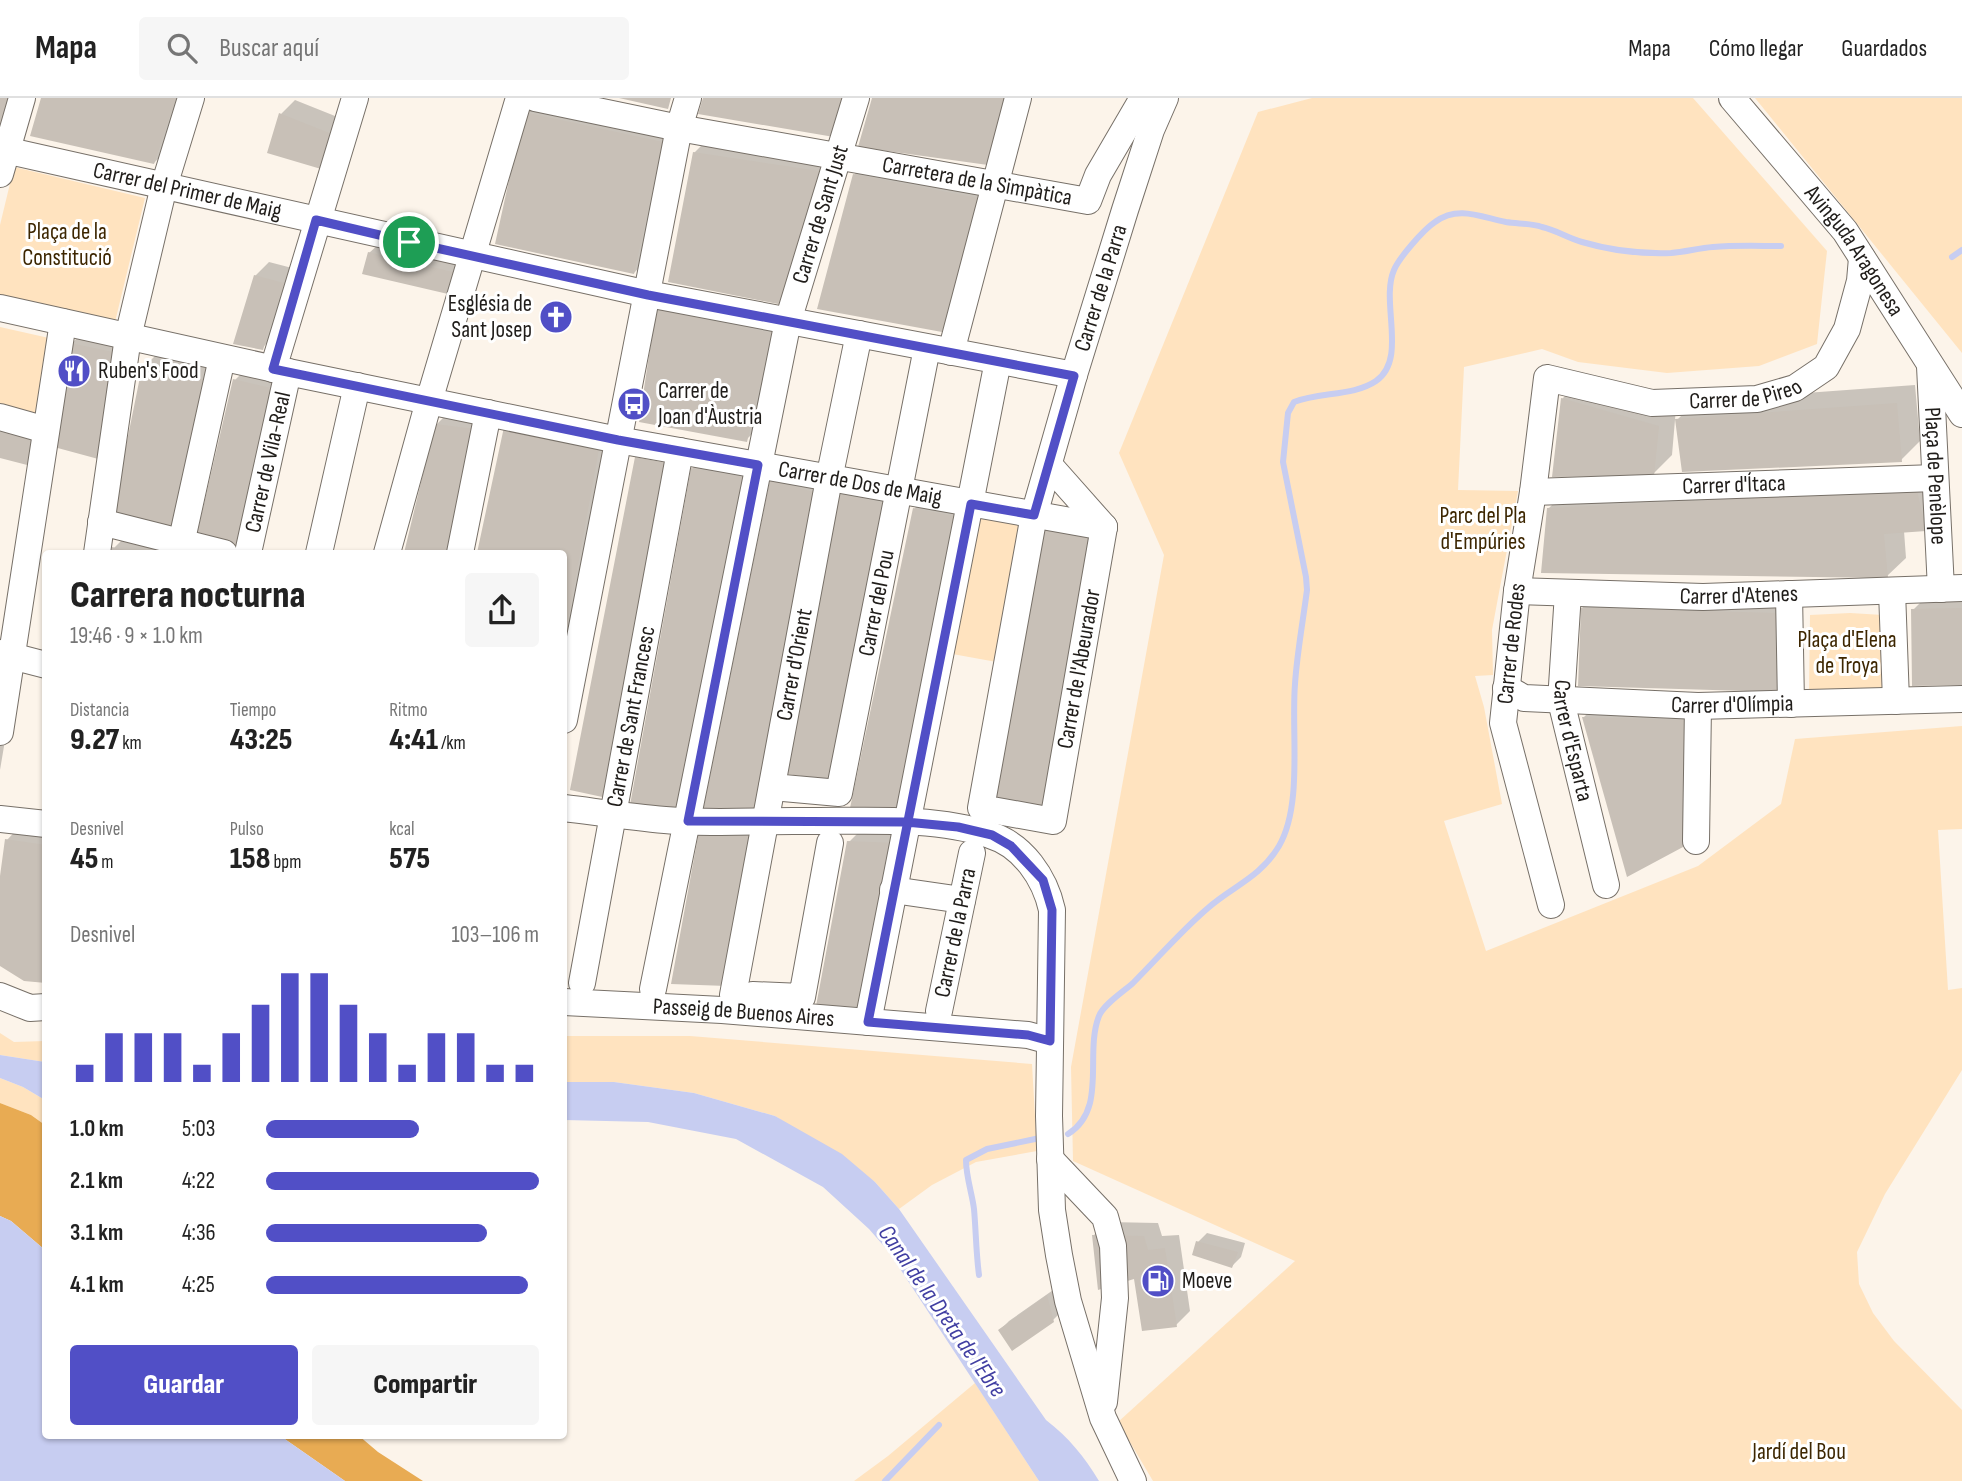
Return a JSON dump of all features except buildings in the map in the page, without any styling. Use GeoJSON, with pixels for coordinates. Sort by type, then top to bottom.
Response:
{"type":"FeatureCollection","features":[{"type":"Feature","properties":{"kind":"street"},"geometry":{"type":"LineString","coordinates":[[2,158],[22,98]]}},
{"type":"Feature","properties":{"kind":"street"},"geometry":{"type":"LineString","coordinates":[[97,550],[128,337],[164,186],[191,98]]}},
{"type":"Feature","properties":{"kind":"street","name":"Carrer de Vila-Real"},"geometry":{"type":"LineString","coordinates":[[249,550],[280,371],[316,220],[355,98]]}},
{"type":"Feature","properties":{"kind":"street"},"geometry":{"type":"LineString","coordinates":[[388,550],[519,98]]}},
{"type":"Feature","properties":{"kind":"street","name":"Carretera de la Simpàtica"},"geometry":{"type":"LineString","coordinates":[[535,98],[679,128],[1088,201]]}},
{"type":"Feature","properties":{"kind":"street"},"geometry":{"type":"LineString","coordinates":[[567,704],[679,128],[688,98]]}},
{"type":"Feature","properties":{"kind":"street","name":"Carrer de Sant Just"},"geometry":{"type":"LineString","coordinates":[[653,989],[788,321],[856,98]]}},
{"type":"Feature","properties":{"kind":"street","name":"Carrer del Pou"},"geometry":{"type":"LineString","coordinates":[[772,787],[839,793],[899,491],[939,350],[994,184],[1018,98]]}},
{"type":"Feature","properties":{"kind":"street","name":"Carrer de la Parra"},"geometry":{"type":"LineString","coordinates":[[1088,201],[1098,175],[1143,98]]}},
{"type":"Feature","properties":{"kind":"street","name":"Carrer de la Parra"},"geometry":{"type":"LineString","coordinates":[[981,808],[1034,515],[1074,376],[1151,130],[1165,98]]}},
{"type":"Feature","properties":{"kind":"street","name":"Avinguda Aragonesa"},"geometry":{"type":"LineString","coordinates":[[1731,98],[1845,231],[1962,414]]}},
{"type":"Feature","properties":{"kind":"street","name":"Carrer del Primer de Maig"},"geometry":{"type":"LineString","coordinates":[[2,158],[164,186],[648,295],[1074,376]]}},
{"type":"Feature","properties":{"kind":"street","name":"Carrer de Pireo"},"geometry":{"type":"LineString","coordinates":[[1547,378],[1652,403],[1758,400],[1795,388],[1826,366],[1847,329],[1860,281],[1862,258]]}},
{"type":"Feature","properties":{"kind":"street","name":"Carrer de Dos de Maig"},"geometry":{"type":"LineString","coordinates":[[0,308],[280,371],[618,440],[1104,527]]}},
{"type":"Feature","properties":{"kind":"street"},"geometry":{"type":"LineString","coordinates":[[0,732],[6,655],[63,322]]}},
{"type":"Feature","properties":{"kind":"street","name":"Carrer d'Orient"},"geometry":{"type":"LineString","coordinates":[[736,1003],[765,821],[859,334]]}},
{"type":"Feature","properties":{"kind":"street"},"geometry":{"type":"LineString","coordinates":[[180,548],[222,358]]}},
{"type":"Feature","properties":{"kind":"street"},"geometry":{"type":"LineString","coordinates":[[868,1022],[998,361]]}},
{"type":"Feature","properties":{"kind":"street","name":"Plaça de Penèlope"},"geometry":{"type":"LineString","coordinates":[[1930,365],[1935,478],[1951,589]]}},
{"type":"Feature","properties":{"kind":"street","name":"Carrer de Rodes"},"geometry":{"type":"LineString","coordinates":[[1547,378],[1517,591],[1503,723],[1551,905]]}},
{"type":"Feature","properties":{"kind":"street"},"geometry":{"type":"LineString","coordinates":[[320,550],[358,386]]}},
{"type":"Feature","properties":{"kind":"street"},"geometry":{"type":"LineString","coordinates":[[461,550],[488,413]]}},
{"type":"Feature","properties":{"kind":"street"},"geometry":{"type":"LineString","coordinates":[[0,417],[46,430]]}},
{"type":"Feature","properties":{"kind":"street","name":"Carrer de Sant Francesc"},"geometry":{"type":"LineString","coordinates":[[582,983],[680,451]]}},
{"type":"Feature","properties":{"kind":"street"},"geometry":{"type":"LineString","coordinates":[[1049,465],[1104,527]]}},
{"type":"Feature","properties":{"kind":"street","name":"Carrer d'Ítaca"},"geometry":{"type":"LineString","coordinates":[[1533,492],[1935,478]]}},
{"type":"Feature","properties":{"kind":"street"},"geometry":{"type":"LineString","coordinates":[[101,522],[180,548],[198,550]]}},
{"type":"Feature","properties":{"kind":"street","name":"Carrer de l'Abeurador"},"geometry":{"type":"LineString","coordinates":[[981,808],[1054,821],[1104,527]]}},
{"type":"Feature","properties":{"kind":"street","name":"Carrer d'Atenes"},"geometry":{"type":"LineString","coordinates":[[1517,591],[1703,597],[1951,589]]}},
{"type":"Feature","properties":{"kind":"street"},"geometry":{"type":"LineString","coordinates":[[1892,591],[1895,701]]}},
{"type":"Feature","properties":{"kind":"street","name":"Carrer d'Esparta"},"geometry":{"type":"LineString","coordinates":[[1568,593],[1560,701],[1606,885]]}},
{"type":"Feature","properties":{"kind":"street"},"geometry":{"type":"LineString","coordinates":[[1789,594],[1791,704]]}},
{"type":"Feature","properties":{"kind":"street"},"geometry":{"type":"LineString","coordinates":[[6,655],[42,664]]}},
{"type":"Feature","properties":{"kind":"street","name":"Carrer d'Olímpia"},"geometry":{"type":"LineString","coordinates":[[1506,688],[1524,698],[1698,706],[1962,699]]}},
{"type":"Feature","properties":{"kind":"street"},"geometry":{"type":"LineString","coordinates":[[1696,841],[1698,706]]}},
{"type":"Feature","properties":{"kind":"street"},"geometry":{"type":"LineString","coordinates":[[567,808],[688,821],[906,822],[958,827],[992,835],[1011,846],[1043,880],[1052,910],[1052,1210],[1068,1301],[1103,1418],[1132,1481]]}},
{"type":"Feature","properties":{"kind":"street"},"geometry":{"type":"LineString","coordinates":[[0,819],[42,824]]}},
{"type":"Feature","properties":{"kind":"street"},"geometry":{"type":"LineString","coordinates":[[736,1003],[752,995],[802,997],[830,843]]}},
{"type":"Feature","properties":{"kind":"street","name":"Carrer de la Parra"},"geometry":{"type":"LineString","coordinates":[[939,1011],[972,853]]}},
{"type":"Feature","properties":{"kind":"street"},"geometry":{"type":"LineString","coordinates":[[893,890],[962,900]]}},
{"type":"Feature","properties":{"kind":"street"},"geometry":{"type":"LineString","coordinates":[[0,996],[11,1002],[38,1008]]}},
{"type":"Feature","properties":{"kind":"street","name":"Passeig de Buenos Aires"},"geometry":{"type":"LineString","coordinates":[[567,1002],[736,1003],[868,1022],[1028,1035],[1050,1041]]}},
{"type":"Feature","properties":{"kind":"street"},"geometry":{"type":"LineString","coordinates":[[1050,1159],[1105,1217],[1114,1246],[1115,1298],[1108,1342],[1103,1418]]}},
{"type":"Feature","properties":{"kind":"green space"},"geometry":{"type":"Polygon","coordinates":[[[1312,98],[1693,98],[1827,251],[1817,344],[1759,366],[1667,373],[1578,362],[1542,349],[1464,367],[1458,490],[1518,491],[1492,630],[1493,675],[1475,676],[1484,707],[1502,804],[1444,821],[1486,951],[1698,866],[1781,804],[1795,739],[1962,726],[1962,829],[1938,830],[1948,990],[1962,988],[1962,1070],[1885,1194],[1857,1252],[1859,1284],[1873,1313],[1894,1341],[1962,1410],[1962,1481],[1153,1481],[1118,1422],[1295,1261],[1073,1161],[1071,1067],[1164,555],[1119,453],[1258,112],[1312,98]]]}},
{"type":"Feature","properties":{"kind":"green space"},"geometry":{"type":"Polygon","coordinates":[[[1755,98],[1962,98],[1962,353],[1755,98]]]}},
{"type":"Feature","properties":{"kind":"green space","name":"Plaça de la Constitució"},"geometry":{"type":"Polygon","coordinates":[[[14,167],[145,198],[115,322],[0,295],[0,225],[14,167]]]}},
{"type":"Feature","properties":{"kind":"green space"},"geometry":{"type":"Polygon","coordinates":[[[0,327],[49,338],[37,417],[0,408],[0,327]]]}},
{"type":"Feature","properties":{"kind":"green space"},"geometry":{"type":"Polygon","coordinates":[[[976,510],[1029,519],[1002,663],[947,653],[976,510]]]}},
{"type":"Feature","properties":{"kind":"green space","name":"Plaça d'Elena de Troya"},"geometry":{"type":"Polygon","coordinates":[[[1810,615],[1883,615],[1886,690],[1809,692],[1810,615]]]}},
{"type":"Feature","properties":{"kind":"green space"},"geometry":{"type":"Polygon","coordinates":[[[0,1033],[14,1042],[42,1041],[42,1062],[0,1055],[0,1033]]]}},
{"type":"Feature","properties":{"kind":"green space"},"geometry":{"type":"Polygon","coordinates":[[[567,1036],[690,1036],[1032,1064],[1037,1151],[976,1162],[932,1185],[899,1209],[875,1182],[775,1116],[694,1093],[614,1082],[567,1082],[567,1036]]]}},
{"type":"Feature","properties":{"kind":"green space"},"geometry":{"type":"Polygon","coordinates":[[[0,1078],[42,1098],[42,1123],[31,1115],[0,1103],[0,1078]]]}},
{"type":"Feature","properties":{"kind":"green space"},"geometry":{"type":"Polygon","coordinates":[[[975,1383],[1039,1481],[854,1481],[888,1456],[975,1383]]]}},
{"type":"Feature","properties":{"kind":"shaded area"},"geometry":{"type":"Polygon","coordinates":[[[0,1103],[31,1115],[42,1123],[42,1247],[11,1221],[0,1216],[0,1103]]]}},
{"type":"Feature","properties":{"kind":"shaded area"},"geometry":{"type":"Polygon","coordinates":[[[285,1439],[363,1439],[423,1481],[345,1481],[285,1439]]]}},
{"type":"Feature","properties":{"kind":"water"},"geometry":{"type":"Polygon","coordinates":[[[0,1055],[42,1062],[42,1098],[23,1087],[0,1078],[0,1055]]]}},
{"type":"Feature","properties":{"kind":"water","name":"Canal de la Dreta de l'Ebre"},"geometry":{"type":"Polygon","coordinates":[[[567,1082],[614,1082],[694,1093],[775,1116],[842,1154],[875,1182],[899,1209],[1046,1420],[1076,1448],[1099,1481],[1039,1481],[889,1252],[869,1229],[823,1187],[736,1139],[648,1122],[567,1120],[567,1082]]]}},
{"type":"Feature","properties":{"kind":"water"},"geometry":{"type":"Polygon","coordinates":[[[0,1216],[11,1221],[42,1247],[42,1439],[285,1439],[345,1481],[0,1481],[0,1216]]]}},
{"type":"Feature","properties":{"kind":"waterway"},"geometry":{"type":"LineString","coordinates":[[1068,1134],[1080,1123],[1088,1110],[1093,1080],[1095,1031],[1101,1012],[1198,917],[1263,866],[1279,846],[1286,829],[1294,789],[1296,672],[1307,590],[1283,462],[1288,413],[1294,402],[1367,386],[1385,371],[1392,345],[1391,283],[1394,270],[1406,252],[1435,222],[1461,213],[1538,226],[1592,245],[1637,252],[1671,253],[1721,246],[1781,246]]}},
{"type":"Feature","properties":{"kind":"waterway"},"geometry":{"type":"LineString","coordinates":[[1952,257],[1962,250]]}},
{"type":"Feature","properties":{"kind":"waterway"},"geometry":{"type":"LineString","coordinates":[[979,1275],[974,1209],[966,1160],[987,1149],[1040,1138]]}},
{"type":"Feature","properties":{"kind":"waterway"},"geometry":{"type":"LineString","coordinates":[[885,1481],[939,1425]]}},
{"type":"Feature","properties":{"kind":"place","name":"Església de Sant Josep"},"geometry":{"type":"Point","coordinates":[556,317]}},
{"type":"Feature","properties":{"kind":"place","name":"Ruben's Food"},"geometry":{"type":"Point","coordinates":[74,371]}},
{"type":"Feature","properties":{"kind":"place","name":"Carrer de Joan d'Àustria"},"geometry":{"type":"Point","coordinates":[634,404]}},
{"type":"Feature","properties":{"kind":"place","name":"Moeve"},"geometry":{"type":"Point","coordinates":[1158,1281]}},
{"type":"Feature","properties":{"kind":"route"},"geometry":{"type":"LineString","coordinates":[[409,242],[316,220],[273,369],[618,440],[758,465],[688,821],[906,822],[958,827],[992,835],[1011,846],[1043,880],[1052,910],[1050,1041],[1028,1035],[868,1022],[906,822],[971,504],[1034,515],[1074,376],[648,295],[409,242]]}},
{"type":"Feature","properties":{"kind":"park label","name":"Parc del Pla d'Empúries"},"geometry":{"type":"Point","coordinates":[1483,529]}},
{"type":"Feature","properties":{"kind":"park label","name":"Jardí del Bou"},"geometry":{"type":"Point","coordinates":[1799,1452]}}]}
